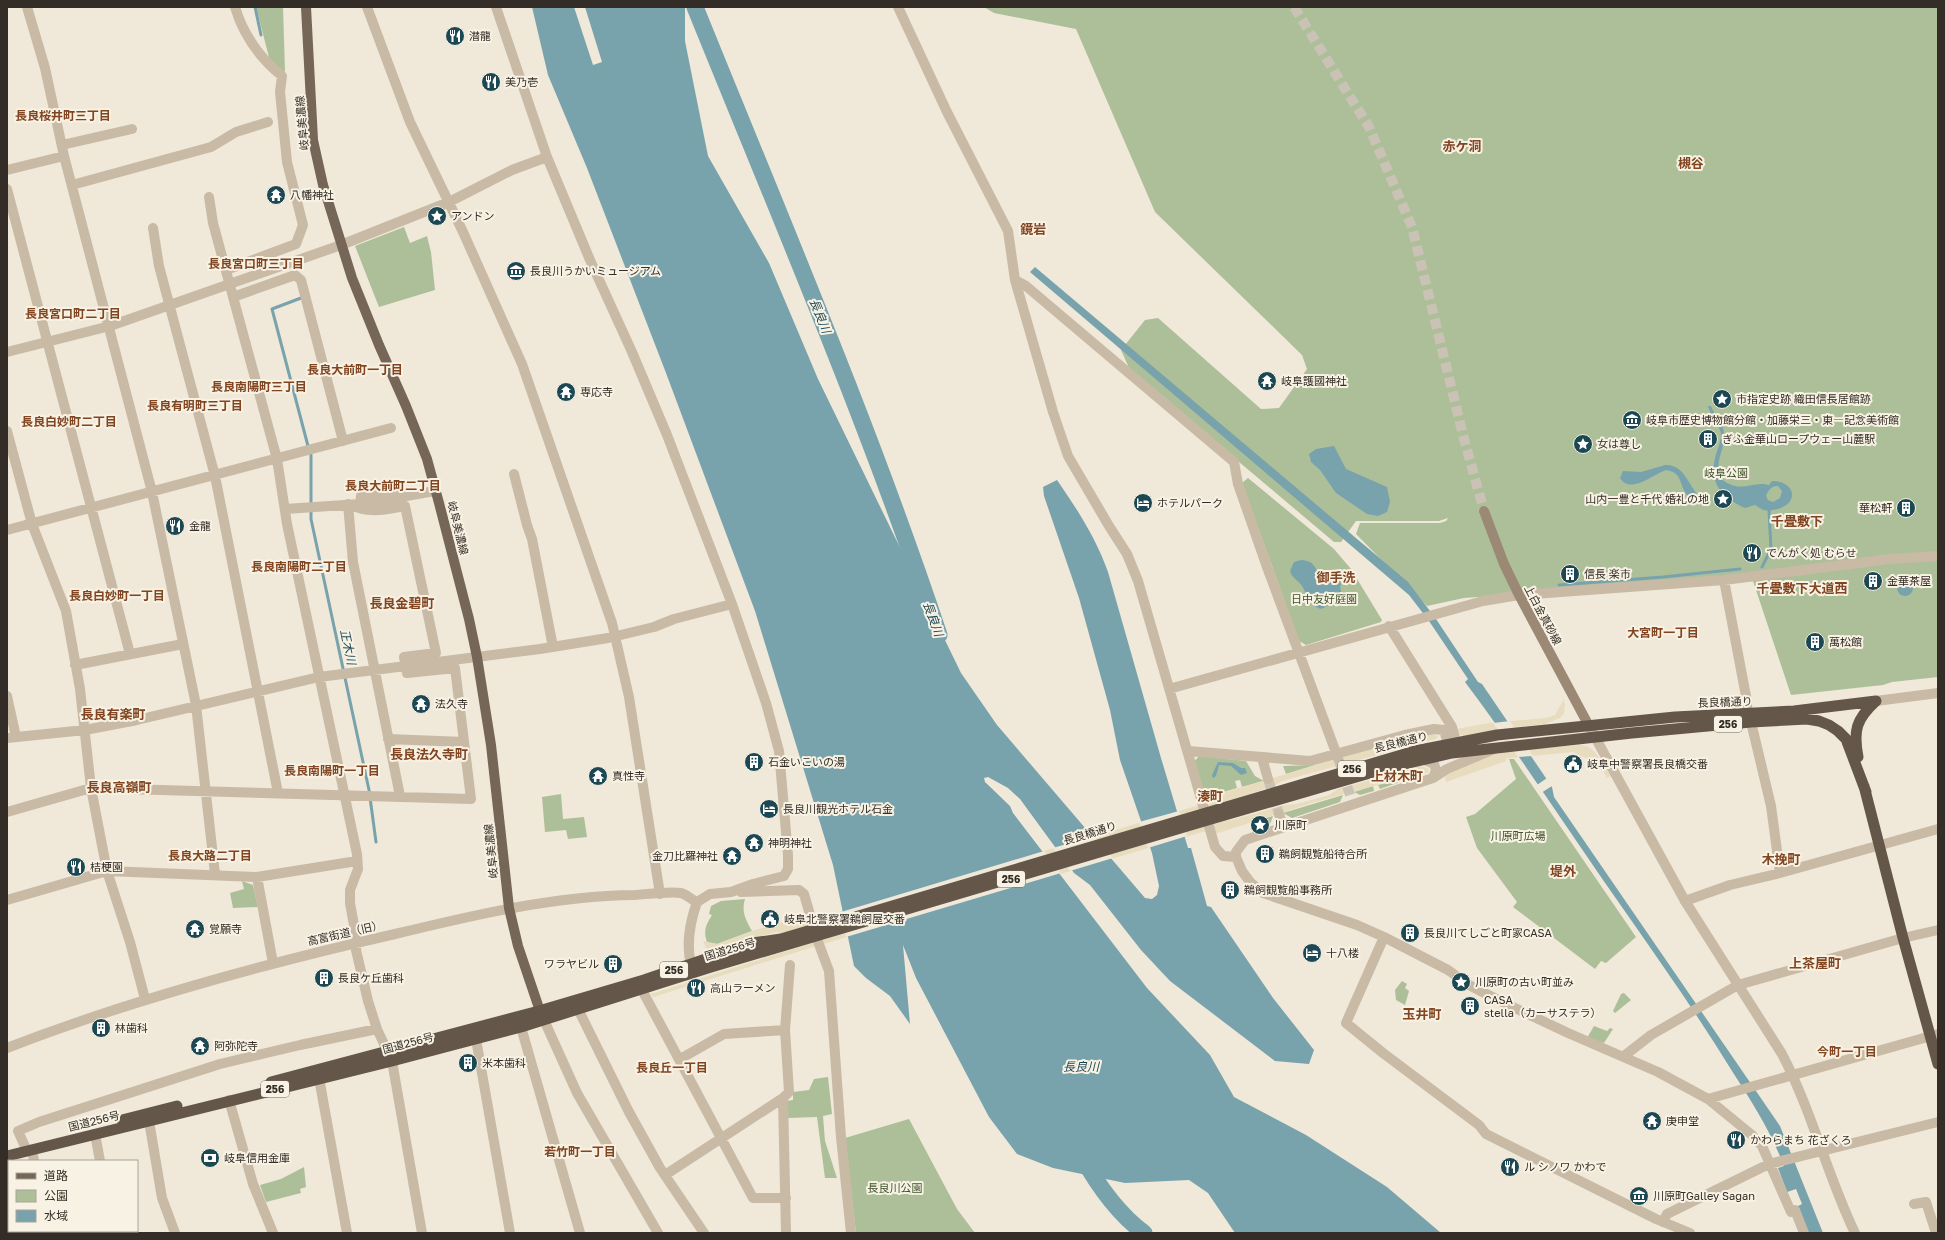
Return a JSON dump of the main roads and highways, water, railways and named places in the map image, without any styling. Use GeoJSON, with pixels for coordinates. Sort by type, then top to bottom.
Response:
{"type":"FeatureCollection","features":[{"type":"Feature","properties":{"kind":"highway","name":"長良橋通り"},"geometry":{"type":"LineString","coordinates":[[1210,815],[1422,759],[1452,753],[1548,743],[1876,701],[1864,712],[1857,726],[1857,750],[1866,792],[1903,938],[1934,1035],[1938,1064]]}},
{"type":"Feature","properties":{"kind":"highway","name":"長良橋通り"},"geometry":{"type":"LineString","coordinates":[[810,934],[1210,815],[1378,761],[1452,743],[1497,735],[1675,717],[1800,719],[1819,721],[1838,731],[1846,739],[1866,792]]}},
{"type":"Feature","properties":{"kind":"highway","name":"国道256号"},"geometry":{"type":"LineString","coordinates":[[7,1156],[29,1152],[541,1016],[810,934]]}},
{"type":"Feature","properties":{"kind":"highway","name":"国道256号"},"geometry":{"type":"LineString","coordinates":[[7,1149],[29,1152],[319,1078],[390,1057],[476,1039],[520,1026],[541,1016],[578,1009],[642,990],[692,969]]}},
{"type":"Feature","properties":{"kind":"main road","name":"岐阜美濃線"},"geometry":{"type":"LineString","coordinates":[[306,7],[313,140],[323,185],[341,245],[379,345],[412,419],[427,459],[469,619],[491,745],[509,908],[518,946],[541,1016]]}},
{"type":"Feature","properties":{"kind":"main road","name":"上白金真砂線"},"geometry":{"type":"LineString","coordinates":[[1484,511],[1504,564],[1519,595],[1589,726]]}},
{"type":"Feature","properties":{"kind":"water","name":"長良川"},"geometry":{"type":"Polygon","coordinates":[[[532,7],[574,7],[593,65],[602,62],[585,7],[685,7],[685,41],[708,156],[769,263],[818,379],[961,673],[997,725],[1145,898],[1152,899],[1157,895],[1159,886],[1152,853],[1120,760],[1110,710],[1079,598],[1044,496],[1043,487],[1057,480],[1092,536],[1108,572],[1161,758],[1188,848],[1191,848],[1207,906],[1211,907],[1273,998],[1314,1050],[1309,1064],[1275,1061],[1170,981],[1141,950],[1090,885],[1074,873],[1020,799],[1008,788],[988,777],[984,778],[985,782],[1010,806],[1013,813],[1147,988],[1210,1055],[1234,1097],[1306,1135],[1387,1187],[1441,1233],[1235,1233],[1208,1193],[1189,1180],[1125,1183],[1053,1168],[1017,1154],[989,1117],[916,978],[903,945],[910,1024],[890,996],[866,978],[854,966],[833,865],[755,611],[587,168],[548,75],[532,7]]]}},
{"type":"Feature","properties":{"kind":"water"},"geometry":{"type":"Polygon","coordinates":[[[1035,267],[1408,582],[1436,619],[1478,682],[1482,684],[1552,787],[1554,797],[1780,1126],[1823,1233],[1807,1233],[1796,1207],[1802,1204],[1796,1189],[1787,1192],[1778,1168],[1784,1166],[1779,1153],[1761,1117],[1747,1094],[1683,995],[1528,770],[1465,682],[1468,679],[1429,621],[1409,595],[1030,272],[1035,267]]]}},
{"type":"Feature","properties":{"kind":"water"},"geometry":{"type":"Polygon","coordinates":[[[1708,406],[1711,406],[1722,425],[1724,432],[1718,467],[1721,479],[1729,484],[1741,487],[1757,484],[1769,485],[1772,481],[1780,482],[1790,489],[1792,494],[1788,504],[1782,508],[1766,511],[1755,505],[1745,508],[1724,495],[1716,483],[1714,476],[1715,458],[1720,443],[1721,434],[1708,406]],[[1778,486],[1773,487],[1766,496],[1768,500],[1773,502],[1780,498],[1782,491],[1778,486]]]}},
{"type":"Feature","properties":{"kind":"water"},"geometry":{"type":"Polygon","coordinates":[[[1334,446],[1346,469],[1387,487],[1390,502],[1387,512],[1378,516],[1367,514],[1336,493],[1320,470],[1311,462],[1309,454],[1316,449],[1334,446]]]}},
{"type":"Feature","properties":{"kind":"water"},"geometry":{"type":"Polygon","coordinates":[[[1665,465],[1677,468],[1686,476],[1700,497],[1700,501],[1688,496],[1676,474],[1666,470],[1636,484],[1624,483],[1620,478],[1623,471],[1641,472],[1665,465]]]}},
{"type":"Feature","properties":{"kind":"water"},"geometry":{"type":"Polygon","coordinates":[[[1301,560],[1310,562],[1316,569],[1321,579],[1333,577],[1339,581],[1341,584],[1340,587],[1343,598],[1340,605],[1331,604],[1321,609],[1311,603],[1302,586],[1290,571],[1294,562],[1301,560]]]}},
{"type":"Feature","properties":{"kind":"water"},"geometry":{"type":"Polygon","coordinates":[[[1902,580],[1908,580],[1913,585],[1911,594],[1908,596],[1902,596],[1897,591],[1897,585],[1902,580]]]}},
{"type":"Feature","properties":{"kind":"water"},"geometry":{"type":"Polygon","coordinates":[[[1218,762],[1233,763],[1241,768],[1245,768],[1247,773],[1241,775],[1231,766],[1219,765],[1216,776],[1213,778],[1212,775],[1218,762]]]}},
{"type":"Feature","properties":{"kind":"waterway","name":"正木川"},"geometry":{"type":"LineString","coordinates":[[255,7],[261,35]]}},
{"type":"Feature","properties":{"kind":"waterway","name":"長良川"},"geometry":{"type":"LineString","coordinates":[[695,7],[853,398],[912,555],[939,635]]}},
{"type":"Feature","properties":{"kind":"waterway","name":"正木川"},"geometry":{"type":"LineString","coordinates":[[301,298],[272,309],[308,446]]}},
{"type":"Feature","properties":{"kind":"waterway","name":"正木川"},"geometry":{"type":"LineString","coordinates":[[311,455],[311,519],[369,790],[376,842]]}},
{"type":"Feature","properties":{"kind":"waterway"},"geometry":{"type":"LineString","coordinates":[[1762,567],[1771,549],[1769,511]]}},
{"type":"Feature","properties":{"kind":"waterway"},"geometry":{"type":"LineString","coordinates":[[1559,585],[1740,569]]}},
{"type":"Feature","properties":{"kind":"waterway","name":"長良川"},"geometry":{"type":"LineString","coordinates":[[1081,1155],[1094,1177],[1116,1207],[1144,1233]]}},
{"type":"Feature","properties":{"kind":"tunnel"},"geometry":{"type":"LineString","coordinates":[[1294,7],[1369,127],[1412,227],[1463,435],[1484,511]]}},
{"type":"Feature","properties":{"kind":"tunnel"},"geometry":{"type":"LineString","coordinates":[[1338,758],[1350,795]]}},
{"type":"Feature","properties":{"kind":"tunnel"},"geometry":{"type":"LineString","coordinates":[[1268,779],[1279,814]]}},
{"type":"Feature","properties":{"kind":"place","name":"潜龍"},"geometry":{"type":"Point","coordinates":[455,36]}},
{"type":"Feature","properties":{"kind":"place","name":"美乃壱"},"geometry":{"type":"Point","coordinates":[491,82]}},
{"type":"Feature","properties":{"kind":"place","name":"八幡神社"},"geometry":{"type":"Point","coordinates":[276,195]}},
{"type":"Feature","properties":{"kind":"place","name":"アンドン"},"geometry":{"type":"Point","coordinates":[437,216]}},
{"type":"Feature","properties":{"kind":"place","name":"長良川うかいミュージアム"},"geometry":{"type":"Point","coordinates":[516,271]}},
{"type":"Feature","properties":{"kind":"place","name":"岐阜護國神社"},"geometry":{"type":"Point","coordinates":[1267,381]}},
{"type":"Feature","properties":{"kind":"place","name":"専応寺"},"geometry":{"type":"Point","coordinates":[566,392]}},
{"type":"Feature","properties":{"kind":"place","name":"市指定史跡 織田信長居館跡"},"geometry":{"type":"Point","coordinates":[1722,399]}},
{"type":"Feature","properties":{"kind":"place","name":"岐阜市歴史博物館分館・加藤栄三・東―記念美術館"},"geometry":{"type":"Point","coordinates":[1632,420]}},
{"type":"Feature","properties":{"kind":"place","name":"ぎふ金華山ロープウェー山麓駅"},"geometry":{"type":"Point","coordinates":[1708,439]}},
{"type":"Feature","properties":{"kind":"place","name":"女は尊し"},"geometry":{"type":"Point","coordinates":[1583,444]}},
{"type":"Feature","properties":{"kind":"place","name":"山内一豊と千代 婚礼の地"},"geometry":{"type":"Point","coordinates":[1723,499]}},
{"type":"Feature","properties":{"kind":"place","name":"ホテルパーク"},"geometry":{"type":"Point","coordinates":[1143,503]}},
{"type":"Feature","properties":{"kind":"place","name":"華松軒"},"geometry":{"type":"Point","coordinates":[1906,508]}},
{"type":"Feature","properties":{"kind":"place","name":"金龍"},"geometry":{"type":"Point","coordinates":[175,526]}},
{"type":"Feature","properties":{"kind":"place","name":"でんがく処 むらせ"},"geometry":{"type":"Point","coordinates":[1752,553]}},
{"type":"Feature","properties":{"kind":"place","name":"信長 楽市"},"geometry":{"type":"Point","coordinates":[1570,574]}},
{"type":"Feature","properties":{"kind":"place","name":"金華茶屋"},"geometry":{"type":"Point","coordinates":[1873,581]}},
{"type":"Feature","properties":{"kind":"place","name":"萬松館"},"geometry":{"type":"Point","coordinates":[1815,642]}},
{"type":"Feature","properties":{"kind":"place","name":"法久寺"},"geometry":{"type":"Point","coordinates":[421,704]}},
{"type":"Feature","properties":{"kind":"place","name":"石金いこいの湯"},"geometry":{"type":"Point","coordinates":[754,762]}},
{"type":"Feature","properties":{"kind":"place","name":"岐阜中警察署長良橋交番"},"geometry":{"type":"Point","coordinates":[1573,764]}},
{"type":"Feature","properties":{"kind":"place","name":"真性寺"},"geometry":{"type":"Point","coordinates":[598,776]}},
{"type":"Feature","properties":{"kind":"place","name":"長良川観光ホテル石金"},"geometry":{"type":"Point","coordinates":[769,809]}},
{"type":"Feature","properties":{"kind":"place","name":"川原町"},"geometry":{"type":"Point","coordinates":[1260,825]}},
{"type":"Feature","properties":{"kind":"place","name":"神明神社"},"geometry":{"type":"Point","coordinates":[754,843]}},
{"type":"Feature","properties":{"kind":"place","name":"鵜飼観覧船待合所"},"geometry":{"type":"Point","coordinates":[1265,854]}},
{"type":"Feature","properties":{"kind":"place","name":"金刀比羅神社"},"geometry":{"type":"Point","coordinates":[732,856]}},
{"type":"Feature","properties":{"kind":"place","name":"桔梗園"},"geometry":{"type":"Point","coordinates":[76,867]}},
{"type":"Feature","properties":{"kind":"place","name":"鵜飼観覧船事務所"},"geometry":{"type":"Point","coordinates":[1230,890]}},
{"type":"Feature","properties":{"kind":"place","name":"岐阜北警察署鵜飼屋交番"},"geometry":{"type":"Point","coordinates":[770,919]}},
{"type":"Feature","properties":{"kind":"place","name":"覚願寺"},"geometry":{"type":"Point","coordinates":[195,929]}},
{"type":"Feature","properties":{"kind":"place","name":"長良川てしごと町家CASA"},"geometry":{"type":"Point","coordinates":[1410,933]}},
{"type":"Feature","properties":{"kind":"place","name":"十八楼"},"geometry":{"type":"Point","coordinates":[1312,953]}},
{"type":"Feature","properties":{"kind":"place","name":"ワラヤビル"},"geometry":{"type":"Point","coordinates":[613,964]}},
{"type":"Feature","properties":{"kind":"place","name":"長良ケ丘歯科"},"geometry":{"type":"Point","coordinates":[324,978]}},
{"type":"Feature","properties":{"kind":"place","name":"川原町の古い町並み"},"geometry":{"type":"Point","coordinates":[1461,982]}},
{"type":"Feature","properties":{"kind":"place","name":"高山ラーメン"},"geometry":{"type":"Point","coordinates":[696,988]}},
{"type":"Feature","properties":{"kind":"place","name":"CASA stella（カーサステラ）"},"geometry":{"type":"Point","coordinates":[1470,1006]}},
{"type":"Feature","properties":{"kind":"place","name":"林歯科"},"geometry":{"type":"Point","coordinates":[101,1028]}},
{"type":"Feature","properties":{"kind":"place","name":"阿弥陀寺"},"geometry":{"type":"Point","coordinates":[200,1046]}},
{"type":"Feature","properties":{"kind":"place","name":"米本歯科"},"geometry":{"type":"Point","coordinates":[468,1063]}},
{"type":"Feature","properties":{"kind":"place","name":"庚申堂"},"geometry":{"type":"Point","coordinates":[1652,1121]}},
{"type":"Feature","properties":{"kind":"place","name":"かわらまち 花ざくろ"},"geometry":{"type":"Point","coordinates":[1736,1140]}},
{"type":"Feature","properties":{"kind":"place","name":"岐阜信用金庫"},"geometry":{"type":"Point","coordinates":[210,1158]}},
{"type":"Feature","properties":{"kind":"place","name":"ル シノワ かわで"},"geometry":{"type":"Point","coordinates":[1510,1167]}},
{"type":"Feature","properties":{"kind":"place","name":"川原町Galley Sagan"},"geometry":{"type":"Point","coordinates":[1639,1196]}},
{"type":"Feature","properties":{"kind":"district","name":"長良桜井町三丁目"},"geometry":{"type":"Point","coordinates":[63,116]}},
{"type":"Feature","properties":{"kind":"district","name":"赤ケ洞"},"geometry":{"type":"Point","coordinates":[1462,146]}},
{"type":"Feature","properties":{"kind":"district","name":"槻谷"},"geometry":{"type":"Point","coordinates":[1691,163]}},
{"type":"Feature","properties":{"kind":"district","name":"鏡岩"},"geometry":{"type":"Point","coordinates":[1033,229]}},
{"type":"Feature","properties":{"kind":"district","name":"長良宮口町三丁目"},"geometry":{"type":"Point","coordinates":[256,264]}},
{"type":"Feature","properties":{"kind":"district","name":"長良宮口町二丁目"},"geometry":{"type":"Point","coordinates":[73,314]}},
{"type":"Feature","properties":{"kind":"district","name":"長良大前町一丁目"},"geometry":{"type":"Point","coordinates":[355,370]}},
{"type":"Feature","properties":{"kind":"district","name":"長良南陽町三丁目"},"geometry":{"type":"Point","coordinates":[259,387]}},
{"type":"Feature","properties":{"kind":"district","name":"長良有明町三丁目"},"geometry":{"type":"Point","coordinates":[195,406]}},
{"type":"Feature","properties":{"kind":"district","name":"長良白妙町二丁目"},"geometry":{"type":"Point","coordinates":[69,422]}},
{"type":"Feature","properties":{"kind":"district","name":"長良大前町二丁目"},"geometry":{"type":"Point","coordinates":[393,486]}},
{"type":"Feature","properties":{"kind":"district","name":"千畳敷下"},"geometry":{"type":"Point","coordinates":[1797,521]}},
{"type":"Feature","properties":{"kind":"district","name":"長良南陽町二丁目"},"geometry":{"type":"Point","coordinates":[299,567]}},
{"type":"Feature","properties":{"kind":"district","name":"御手洗"},"geometry":{"type":"Point","coordinates":[1336,577]}},
{"type":"Feature","properties":{"kind":"district","name":"千畳敷下大道西"},"geometry":{"type":"Point","coordinates":[1802,588]}},
{"type":"Feature","properties":{"kind":"district","name":"長良白妙町一丁目"},"geometry":{"type":"Point","coordinates":[117,596]}},
{"type":"Feature","properties":{"kind":"district","name":"長良金碧町"},"geometry":{"type":"Point","coordinates":[402,603]}},
{"type":"Feature","properties":{"kind":"district","name":"大宮町一丁目"},"geometry":{"type":"Point","coordinates":[1663,633]}},
{"type":"Feature","properties":{"kind":"district","name":"長良有楽町"},"geometry":{"type":"Point","coordinates":[113,714]}},
{"type":"Feature","properties":{"kind":"district","name":"長良法久寺町"},"geometry":{"type":"Point","coordinates":[429,754]}},
{"type":"Feature","properties":{"kind":"district","name":"長良南陽町一丁目"},"geometry":{"type":"Point","coordinates":[332,771]}},
{"type":"Feature","properties":{"kind":"district","name":"上材木町"},"geometry":{"type":"Point","coordinates":[1397,776]}},
{"type":"Feature","properties":{"kind":"district","name":"長良高嶺町"},"geometry":{"type":"Point","coordinates":[119,787]}},
{"type":"Feature","properties":{"kind":"district","name":"湊町"},"geometry":{"type":"Point","coordinates":[1210,796]}},
{"type":"Feature","properties":{"kind":"district","name":"長良大路二丁目"},"geometry":{"type":"Point","coordinates":[210,856]}},
{"type":"Feature","properties":{"kind":"district","name":"木挽町"},"geometry":{"type":"Point","coordinates":[1781,859]}},
{"type":"Feature","properties":{"kind":"district","name":"堤外"},"geometry":{"type":"Point","coordinates":[1563,871]}},
{"type":"Feature","properties":{"kind":"district","name":"上茶屋町"},"geometry":{"type":"Point","coordinates":[1815,963]}},
{"type":"Feature","properties":{"kind":"district","name":"玉井町"},"geometry":{"type":"Point","coordinates":[1422,1014]}},
{"type":"Feature","properties":{"kind":"district","name":"今町一丁目"},"geometry":{"type":"Point","coordinates":[1847,1052]}},
{"type":"Feature","properties":{"kind":"district","name":"長良丘一丁目"},"geometry":{"type":"Point","coordinates":[672,1068]}},
{"type":"Feature","properties":{"kind":"district","name":"若竹町一丁目"},"geometry":{"type":"Point","coordinates":[580,1152]}},
{"type":"Feature","properties":{"kind":"park label","name":"岐阜公園"},"geometry":{"type":"Point","coordinates":[1726,473]}},
{"type":"Feature","properties":{"kind":"park label","name":"日中友好庭園"},"geometry":{"type":"Point","coordinates":[1324,599]}},
{"type":"Feature","properties":{"kind":"park label","name":"川原町広場"},"geometry":{"type":"Point","coordinates":[1518,836]}},
{"type":"Feature","properties":{"kind":"park label","name":"長良川公園"},"geometry":{"type":"Point","coordinates":[895,1188]}}]}
